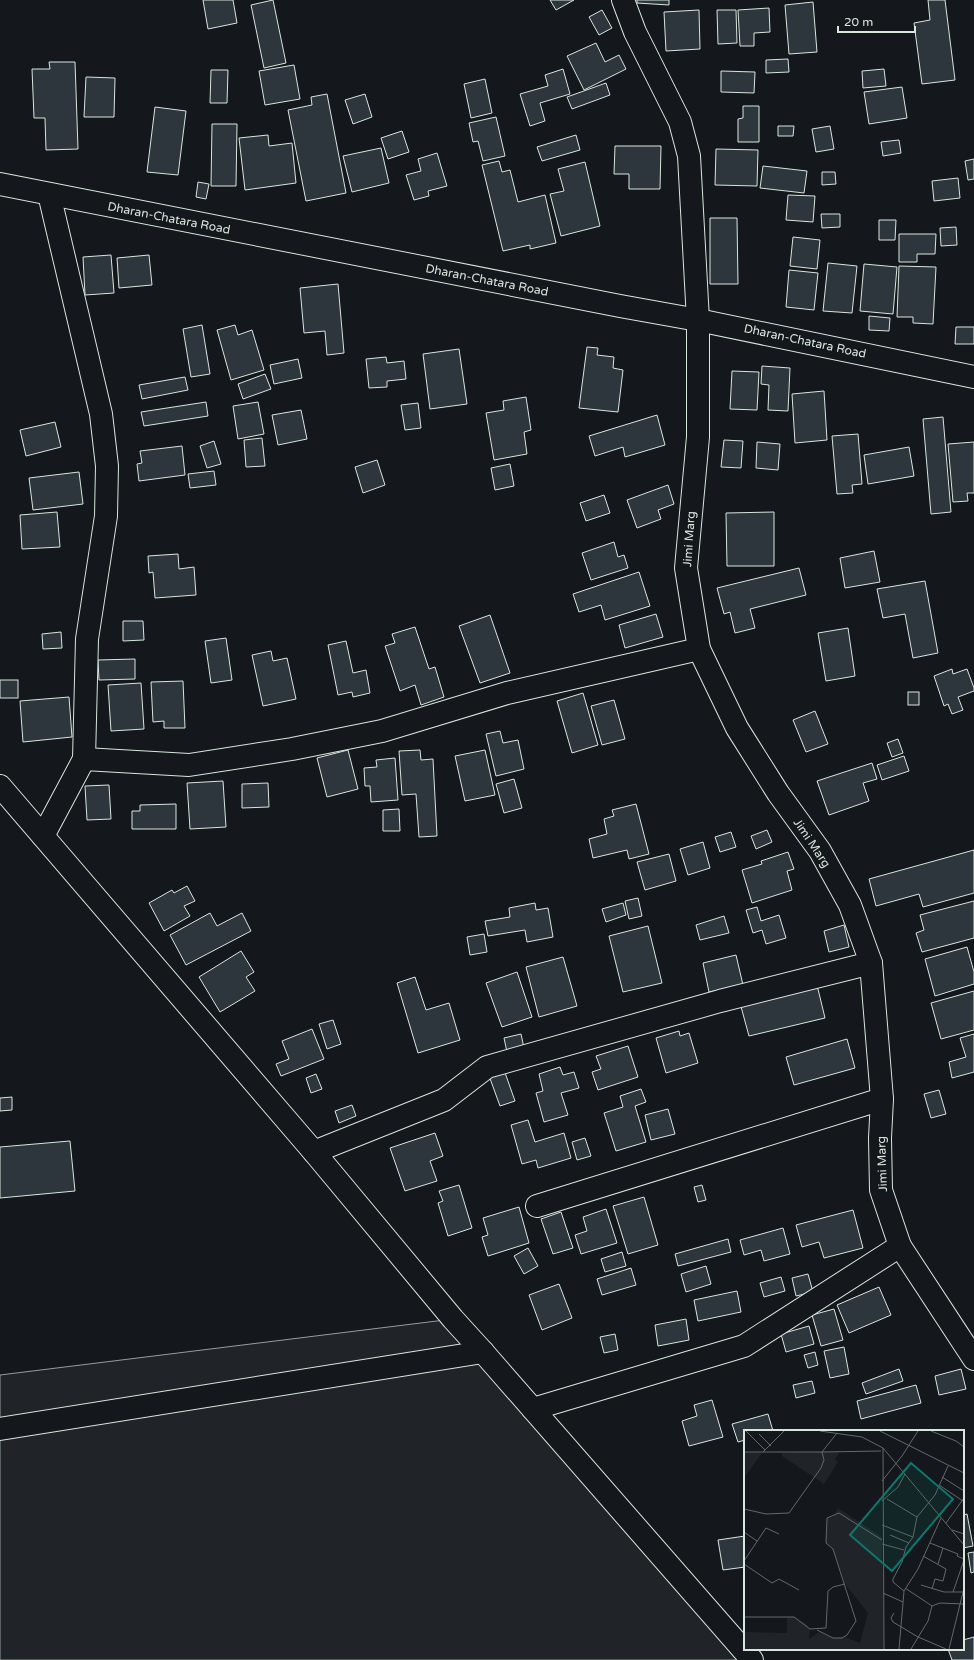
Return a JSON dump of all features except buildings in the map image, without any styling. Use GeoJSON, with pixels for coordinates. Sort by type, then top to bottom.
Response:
{"type":"FeatureCollection","features":[{"type":"Feature","properties":{"kind":"street","name":"Jimi Marg"},"geometry":{"type":"LineString","coordinates":[[623,0],[635,32],[680,122],[689,156],[698,320],[698,437],[686,568],[699,649],[737,728],[778,793],[820,852],[850,905],[871,963],[882,1099],[880,1138],[881,1190],[900,1246],[974,1359]]}},
{"type":"Feature","properties":{"kind":"street","name":"Dharan-Chatara Road"},"geometry":{"type":"LineString","coordinates":[[0,184],[698,320],[974,377]]}},
{"type":"Feature","properties":{"kind":"street"},"geometry":{"type":"LineString","coordinates":[[43,836],[84,759],[87,639],[106,516],[107,466],[101,414],[49,194]]}},
{"type":"Feature","properties":{"kind":"street"},"geometry":{"type":"LineString","coordinates":[[84,759],[189,764],[292,749],[382,732],[507,693],[699,649]]}},
{"type":"Feature","properties":{"kind":"street"},"geometry":{"type":"LineString","coordinates":[[0,786],[314,1152],[453,1319],[752,1660]]}},
{"type":"Feature","properties":{"kind":"street"},"geometry":{"type":"LineString","coordinates":[[314,1152],[444,1100],[487,1067],[720,1001],[871,963]]}},
{"type":"Feature","properties":{"kind":"street"},"geometry":{"type":"LineString","coordinates":[[537,1206],[882,1099]]}},
{"type":"Feature","properties":{"kind":"street"},"geometry":{"type":"LineString","coordinates":[[533,1409],[744,1346],[900,1246]]}},
{"type":"Feature","properties":{"kind":"street"},"geometry":{"type":"LineString","coordinates":[[0,1429],[483,1352]]}},
{"type":"Feature","properties":{"kind":"shaded area"},"geometry":{"type":"Polygon","coordinates":[[[453,1319],[752,1660],[0,1660],[0,1375],[453,1319]]]}}]}
